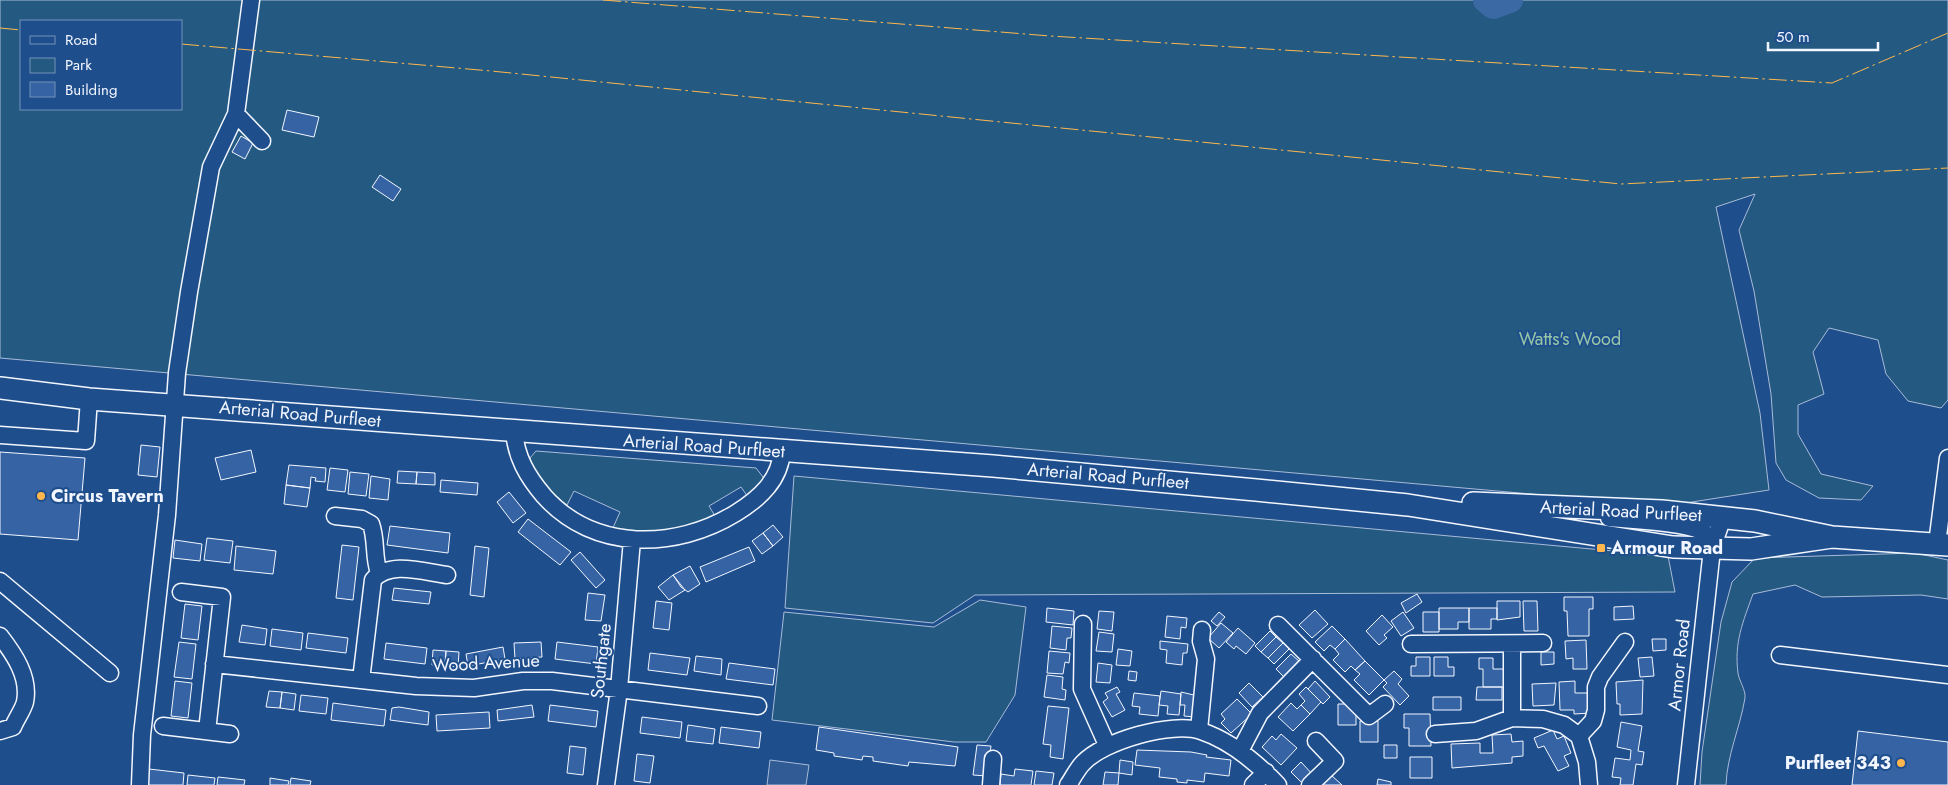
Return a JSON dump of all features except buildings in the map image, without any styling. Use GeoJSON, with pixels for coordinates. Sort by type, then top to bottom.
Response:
{"type":"FeatureCollection","features":[{"type":"Feature","properties":{"kind":"main road","name":"Arterial Road Purfleet"},"geometry":{"type":"LineString","coordinates":[[0,388],[89,399],[993,466],[1408,504],[1673,547],[1751,549],[1832,537]]}},
{"type":"Feature","properties":{"kind":"main road","name":"Arterial Road Purfleet"},"geometry":{"type":"LineString","coordinates":[[1408,504],[1466,503],[1652,510],[1755,521],[1832,537],[1942,544]]}},
{"type":"Feature","properties":{"kind":"street"},"geometry":{"type":"LineString","coordinates":[[140,785],[142,735],[167,515],[175,404],[189,292],[211,167],[236,114],[251,0]]}},
{"type":"Feature","properties":{"kind":"street"},"geometry":{"type":"LineString","coordinates":[[236,114],[262,141]]}},
{"type":"Feature","properties":{"kind":"street"},"geometry":{"type":"LineString","coordinates":[[0,435],[86,441],[89,399]]}},
{"type":"Feature","properties":{"kind":"street"},"geometry":{"type":"LineString","coordinates":[[514,431],[515,447],[522,464],[535,485],[552,504],[569,517],[599,532],[632,540],[679,537],[726,519],[760,496],[781,466],[782,451]]}},
{"type":"Feature","properties":{"kind":"street"},"geometry":{"type":"LineString","coordinates":[[1942,544],[1948,458]]}},
{"type":"Feature","properties":{"kind":"street"},"geometry":{"type":"LineString","coordinates":[[1466,503],[1680,525],[1697,529],[1706,535],[1712,549]]}},
{"type":"Feature","properties":{"kind":"street"},"geometry":{"type":"LineString","coordinates":[[335,516],[362,519],[371,524],[376,539],[375,560],[379,573]]}},
{"type":"Feature","properties":{"kind":"street","name":"Armor Road"},"geometry":{"type":"LineString","coordinates":[[1686,785],[1712,549],[1723,517]]}},
{"type":"Feature","properties":{"kind":"street","name":"Southgate"},"geometry":{"type":"LineString","coordinates":[[606,785],[619,689],[632,540]]}},
{"type":"Feature","properties":{"kind":"street"},"geometry":{"type":"LineString","coordinates":[[361,680],[373,580],[379,573],[395,569],[447,575]]}},
{"type":"Feature","properties":{"kind":"street"},"geometry":{"type":"LineString","coordinates":[[1,583],[110,673]]}},
{"type":"Feature","properties":{"kind":"street"},"geometry":{"type":"LineString","coordinates":[[181,592],[222,597],[206,731]]}},
{"type":"Feature","properties":{"kind":"street"},"geometry":{"type":"LineString","coordinates":[[1083,624],[1082,689],[1107,745]]}},
{"type":"Feature","properties":{"kind":"street"},"geometry":{"type":"LineString","coordinates":[[1278,625],[1369,716],[1385,704]]}},
{"type":"Feature","properties":{"kind":"street"},"geometry":{"type":"LineString","coordinates":[[1199,730],[1206,660],[1201,641],[1202,630]]}},
{"type":"Feature","properties":{"kind":"street"},"geometry":{"type":"LineString","coordinates":[[0,636],[16,656],[24,681],[25,702],[12,727],[0,731]]}},
{"type":"Feature","properties":{"kind":"street"},"geometry":{"type":"LineString","coordinates":[[1579,736],[1593,721],[1596,710],[1596,687],[1600,677],[1625,642]]}},
{"type":"Feature","properties":{"kind":"street"},"geometry":{"type":"LineString","coordinates":[[1411,644],[1543,643]]}},
{"type":"Feature","properties":{"kind":"street"},"geometry":{"type":"LineString","coordinates":[[1512,644],[1512,718]]}},
{"type":"Feature","properties":{"kind":"street"},"geometry":{"type":"LineString","coordinates":[[1780,655],[1948,675]]}},
{"type":"Feature","properties":{"kind":"street"},"geometry":{"type":"LineString","coordinates":[[1240,750],[1260,713],[1313,660]]}},
{"type":"Feature","properties":{"kind":"street","name":"Wood Avenue"},"geometry":{"type":"LineString","coordinates":[[214,664],[416,686],[474,688],[523,681],[552,681],[758,706]]}},
{"type":"Feature","properties":{"kind":"street"},"geometry":{"type":"LineString","coordinates":[[1435,734],[1476,731],[1512,718],[1543,719],[1564,725],[1579,736],[1587,762],[1589,785]]}},
{"type":"Feature","properties":{"kind":"street"},"geometry":{"type":"LineString","coordinates":[[162,726],[230,734]]}},
{"type":"Feature","properties":{"kind":"street"},"geometry":{"type":"LineString","coordinates":[[1068,785],[1083,762],[1107,745],[1133,736],[1171,730],[1199,730],[1240,750],[1278,785]]}},
{"type":"Feature","properties":{"kind":"street"},"geometry":{"type":"LineString","coordinates":[[1310,785],[1335,761],[1316,741]]}},
{"type":"Feature","properties":{"kind":"street"},"geometry":{"type":"LineString","coordinates":[[991,785],[994,759]]}},
{"type":"Feature","properties":{"kind":"street"},"geometry":{"type":"LineString","coordinates":[[1253,785],[1266,772]]}},
{"type":"Feature","properties":{"kind":"green space","name":"Watts's Wood"},"geometry":{"type":"Polygon","coordinates":[[[0,0],[1948,0],[1948,400],[1941,408],[1908,401],[1886,374],[1878,340],[1829,328],[1813,352],[1824,394],[1798,405],[1798,434],[1821,474],[1873,486],[1861,500],[1819,498],[1786,480],[1776,463],[1771,394],[1754,291],[1739,230],[1755,194],[1716,207],[1760,413],[1769,490],[1666,506],[0,358],[0,0]]]}},
{"type":"Feature","properties":{"kind":"green space"},"geometry":{"type":"Polygon","coordinates":[[[536,451],[756,468],[763,477],[761,485],[748,497],[741,487],[709,506],[718,521],[677,535],[612,530],[620,512],[574,491],[567,505],[550,490],[536,472],[530,458],[536,451]]]}},
{"type":"Feature","properties":{"kind":"green space"},"geometry":{"type":"Polygon","coordinates":[[[794,476],[1668,556],[1675,592],[975,595],[933,623],[785,608],[794,476]]]}},
{"type":"Feature","properties":{"kind":"green space"},"geometry":{"type":"Polygon","coordinates":[[[1915,553],[1948,560],[1948,599],[1921,595],[1822,597],[1795,585],[1753,594],[1738,642],[1738,673],[1745,698],[1731,752],[1726,785],[1700,785],[1702,752],[1721,622],[1732,582],[1755,558],[1915,553]]]}},
{"type":"Feature","properties":{"kind":"green space"},"geometry":{"type":"Polygon","coordinates":[[[980,600],[1026,607],[1015,695],[986,742],[954,742],[772,720],[784,612],[934,627],[980,600]]]}},
{"type":"Feature","properties":{"kind":"shaded area"},"geometry":{"type":"Polygon","coordinates":[[[770,760],[809,765],[806,785],[767,785],[770,760]]]}},
{"type":"Feature","properties":{"kind":"waterway"},"geometry":{"type":"LineString","coordinates":[[1486,0],[1493,6],[1510,0]]}},
{"type":"Feature","properties":{"kind":"power"},"geometry":{"type":"LineString","coordinates":[[603,0],[1050,36],[1832,83],[1948,33]]}},
{"type":"Feature","properties":{"kind":"power"},"geometry":{"type":"LineString","coordinates":[[0,28],[20,30]]}},
{"type":"Feature","properties":{"kind":"power"},"geometry":{"type":"LineString","coordinates":[[182,44],[491,71],[1621,184],[1948,168]]}},
{"type":"Feature","properties":{"kind":"place","name":"Circus Tavern"},"geometry":{"type":"Point","coordinates":[41,496]}},
{"type":"Feature","properties":{"kind":"place","name":"Armour Road"},"geometry":{"type":"Point","coordinates":[1601,548]}},
{"type":"Feature","properties":{"kind":"place","name":"Purfleet 343"},"geometry":{"type":"Point","coordinates":[1901,763]}}]}
